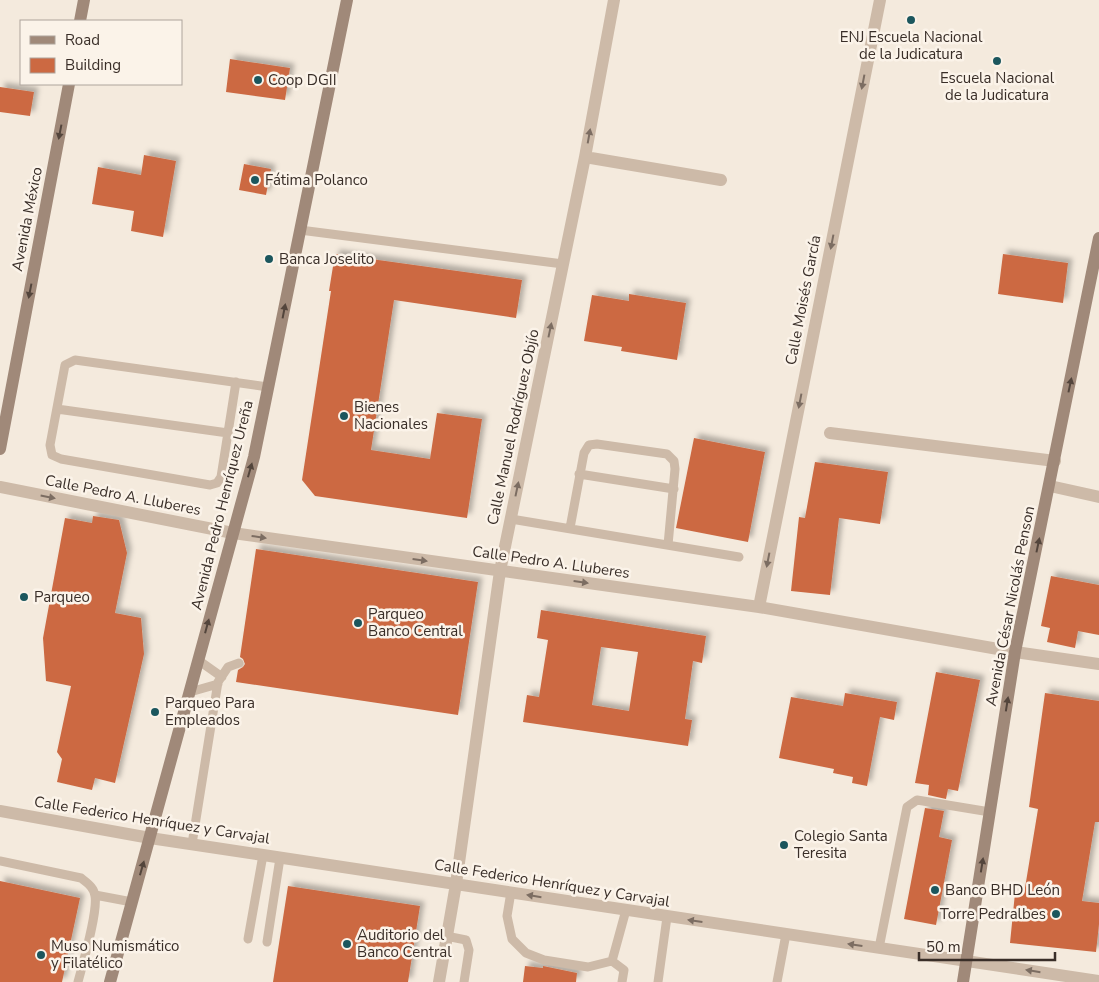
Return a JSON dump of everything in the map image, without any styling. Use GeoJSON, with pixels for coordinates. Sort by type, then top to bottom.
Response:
{"type":"FeatureCollection","features":[{"type":"Feature","properties":{"kind":"main road"},"geometry":{"type":"LineString","coordinates":[[80,20],[84,0]]}},
{"type":"Feature","properties":{"kind":"main road","name":"Avenida Pedro Henríquez Ureña"},"geometry":{"type":"LineString","coordinates":[[110,982],[254,457],[346,0]]}},
{"type":"Feature","properties":{"kind":"main road","name":"Avenida México"},"geometry":{"type":"LineString","coordinates":[[0,449],[68,85]]}},
{"type":"Feature","properties":{"kind":"main road","name":"Avenida César Nicolás Penson"},"geometry":{"type":"LineString","coordinates":[[964,982],[1016,652],[1054,462],[1094,289],[1099,238]]}},
{"type":"Feature","properties":{"kind":"street","name":"Calle Manuel Rodríguez Objío"},"geometry":{"type":"LineString","coordinates":[[439,982],[456,884],[500,571],[585,157],[614,0]]}},
{"type":"Feature","properties":{"kind":"street","name":"Calle Moisés García"},"geometry":{"type":"LineString","coordinates":[[759,607],[880,0]]}},
{"type":"Feature","properties":{"kind":"street"},"geometry":{"type":"LineString","coordinates":[[585,157],[721,180]]}},
{"type":"Feature","properties":{"kind":"street"},"geometry":{"type":"LineString","coordinates":[[830,433],[1054,462]]}},
{"type":"Feature","properties":{"kind":"street"},"geometry":{"type":"LineString","coordinates":[[1050,486],[1099,497]]}},
{"type":"Feature","properties":{"kind":"street","name":"Calle Pedro A. Lluberes"},"geometry":{"type":"LineString","coordinates":[[0,487],[232,533],[759,607],[1016,652],[1099,664]]}},
{"type":"Feature","properties":{"kind":"street","name":"Calle Federico Henríquez y Carvajal"},"geometry":{"type":"LineString","coordinates":[[0,811],[150,838],[1099,981]]}},
{"type":"Feature","properties":{"kind":"lane"},"geometry":{"type":"LineString","coordinates":[[300,230],[563,264]]}},
{"type":"Feature","properties":{"kind":"lane"},"geometry":{"type":"LineString","coordinates":[[236,382],[221,477],[217,483],[210,484],[61,459],[52,455],[50,445],[65,365],[75,360],[236,382],[268,387]]}},
{"type":"Feature","properties":{"kind":"lane"},"geometry":{"type":"LineString","coordinates":[[57,409],[228,433]]}},
{"type":"Feature","properties":{"kind":"lane"},"geometry":{"type":"LineString","coordinates":[[570,528],[579,474],[584,453],[589,445],[597,444],[666,454],[674,461],[675,469],[668,545]]}},
{"type":"Feature","properties":{"kind":"lane"},"geometry":{"type":"LineString","coordinates":[[579,474],[674,489]]}},
{"type":"Feature","properties":{"kind":"lane"},"geometry":{"type":"LineString","coordinates":[[511,519],[738,558]]}},
{"type":"Feature","properties":{"kind":"lane"},"geometry":{"type":"LineString","coordinates":[[198,660],[220,680]]}},
{"type":"Feature","properties":{"kind":"lane"},"geometry":{"type":"LineString","coordinates":[[192,844],[220,680],[228,667],[238,663]]}},
{"type":"Feature","properties":{"kind":"lane"},"geometry":{"type":"LineString","coordinates":[[190,692],[220,680]]}},
{"type":"Feature","properties":{"kind":"lane"},"geometry":{"type":"LineString","coordinates":[[879,948],[907,807],[917,800],[990,812]]}},
{"type":"Feature","properties":{"kind":"lane"},"geometry":{"type":"LineString","coordinates":[[248,939],[263,855]]}},
{"type":"Feature","properties":{"kind":"lane"},"geometry":{"type":"LineString","coordinates":[[267,942],[280,858]]}},
{"type":"Feature","properties":{"kind":"lane"},"geometry":{"type":"LineString","coordinates":[[0,861],[81,878],[91,885],[95,895],[95,909],[78,982]]}},
{"type":"Feature","properties":{"kind":"lane"},"geometry":{"type":"LineString","coordinates":[[511,892],[507,916],[512,939],[526,953],[544,960],[588,967],[612,961]]}},
{"type":"Feature","properties":{"kind":"lane"},"geometry":{"type":"LineString","coordinates":[[95,895],[132,902]]}},
{"type":"Feature","properties":{"kind":"lane"},"geometry":{"type":"LineString","coordinates":[[612,961],[626,910]]}},
{"type":"Feature","properties":{"kind":"lane"},"geometry":{"type":"LineString","coordinates":[[658,982],[667,917]]}},
{"type":"Feature","properties":{"kind":"lane"},"geometry":{"type":"LineString","coordinates":[[777,982],[786,934]]}},
{"type":"Feature","properties":{"kind":"lane"},"geometry":{"type":"LineString","coordinates":[[446,936],[466,940],[469,950],[464,982]]}},
{"type":"Feature","properties":{"kind":"lane"},"geometry":{"type":"LineString","coordinates":[[612,961],[624,970],[622,982]]}},
{"type":"Feature","properties":{"kind":"building","name":"Coop DGII"},"geometry":{"type":"Polygon","coordinates":[[[230,59],[290,68],[285,100],[226,92],[230,59]]]}},
{"type":"Feature","properties":{"kind":"building"},"geometry":{"type":"Polygon","coordinates":[[[0,87],[34,92],[30,116],[0,112],[0,87]]]}},
{"type":"Feature","properties":{"kind":"building"},"geometry":{"type":"Polygon","coordinates":[[[144,155],[176,161],[163,237],[131,231],[134,211],[92,204],[98,167],[141,175],[144,155]]]}},
{"type":"Feature","properties":{"kind":"building","name":"Fátima Polanco"},"geometry":{"type":"Polygon","coordinates":[[[244,164],[271,169],[266,195],[239,190],[244,164]]]}},
{"type":"Feature","properties":{"kind":"building","name":"Bienes Nacionales"},"geometry":{"type":"Polygon","coordinates":[[[335,254],[522,280],[516,318],[394,300],[371,450],[430,459],[437,413],[482,419],[467,518],[315,496],[302,480],[335,254]]]}},
{"type":"Feature","properties":{"kind":"building"},"geometry":{"type":"Polygon","coordinates":[[[1003,254],[1068,263],[1063,303],[998,294],[1003,254]]]}},
{"type":"Feature","properties":{"kind":"building"},"geometry":{"type":"Polygon","coordinates":[[[629,294],[686,303],[677,360],[621,351],[622,347],[584,341],[592,295],[629,301],[629,294]]]}},
{"type":"Feature","properties":{"kind":"building"},"geometry":{"type":"Polygon","coordinates":[[[694,438],[765,452],[748,542],[676,528],[694,438]]]}},
{"type":"Feature","properties":{"kind":"building"},"geometry":{"type":"Polygon","coordinates":[[[815,462],[888,472],[880,524],[839,518],[830,595],[791,591],[799,517],[805,518],[815,462]]]}},
{"type":"Feature","properties":{"kind":"building"},"geometry":{"type":"Polygon","coordinates":[[[93,516],[119,520],[127,553],[115,613],[141,618],[144,654],[115,783],[95,778],[92,790],[57,782],[62,759],[57,752],[71,686],[46,681],[43,638],[65,518],[92,523],[93,516]]]}},
{"type":"Feature","properties":{"kind":"building","name":"Parqueo Banco Central"},"geometry":{"type":"Polygon","coordinates":[[[256,549],[478,582],[458,715],[236,682],[238,670],[245,664],[240,657],[256,549]]]}},
{"type":"Feature","properties":{"kind":"building"},"geometry":{"type":"Polygon","coordinates":[[[1051,576],[1099,585],[1099,635],[1078,631],[1075,648],[1047,642],[1050,628],[1041,626],[1051,576]]]}},
{"type":"Feature","properties":{"kind":"building"},"geometry":{"type":"Polygon","coordinates":[[[541,610],[706,636],[702,663],[693,661],[685,719],[692,720],[688,746],[523,722],[527,695],[539,697],[548,640],[537,638],[541,610]],[[601,647],[592,705],[629,711],[638,652],[601,647]]]}},
{"type":"Feature","properties":{"kind":"building"},"geometry":{"type":"Polygon","coordinates":[[[936,672],[980,680],[958,791],[948,789],[946,799],[928,795],[929,785],[915,783],[936,672]]]}},
{"type":"Feature","properties":{"kind":"building"},"geometry":{"type":"Polygon","coordinates":[[[845,693],[897,702],[894,720],[880,717],[867,786],[852,783],[853,777],[833,773],[834,769],[779,758],[791,697],[843,706],[845,693]]]}},
{"type":"Feature","properties":{"kind":"building"},"geometry":{"type":"Polygon","coordinates":[[[1045,693],[1099,701],[1099,822],[1095,822],[1082,901],[1099,903],[1096,952],[1010,943],[1015,893],[1024,894],[1038,809],[1029,807],[1045,693]]]}},
{"type":"Feature","properties":{"kind":"building"},"geometry":{"type":"Polygon","coordinates":[[[925,808],[944,811],[939,837],[952,840],[936,925],[904,919],[925,808]]]}},
{"type":"Feature","properties":{"kind":"building"},"geometry":{"type":"Polygon","coordinates":[[[0,881],[80,898],[62,982],[0,982],[0,881]]]}},
{"type":"Feature","properties":{"kind":"building","name":"Auditorio del Banco Central"},"geometry":{"type":"Polygon","coordinates":[[[288,886],[420,906],[408,982],[273,982],[288,886]]]}},
{"type":"Feature","properties":{"kind":"building"},"geometry":{"type":"Polygon","coordinates":[[[525,966],[543,968],[543,966],[577,973],[576,982],[523,982],[525,966]]]}},
{"type":"Feature","properties":{"kind":"place","name":"ENJ Escuela Nacional de la Judicatura"},"geometry":{"type":"Point","coordinates":[911,20]}},
{"type":"Feature","properties":{"kind":"place","name":"Escuela Nacional de la Judicatura"},"geometry":{"type":"Point","coordinates":[997,61]}},
{"type":"Feature","properties":{"kind":"place","name":"Coop DGII"},"geometry":{"type":"Point","coordinates":[258,80]}},
{"type":"Feature","properties":{"kind":"place","name":"Fátima Polanco"},"geometry":{"type":"Point","coordinates":[255,180]}},
{"type":"Feature","properties":{"kind":"place","name":"Banca Joselito"},"geometry":{"type":"Point","coordinates":[269,259]}},
{"type":"Feature","properties":{"kind":"place","name":"Bienes Nacionales"},"geometry":{"type":"Point","coordinates":[344,416]}},
{"type":"Feature","properties":{"kind":"place","name":"Parqueo"},"geometry":{"type":"Point","coordinates":[24,597]}},
{"type":"Feature","properties":{"kind":"place","name":"Parqueo Banco Central"},"geometry":{"type":"Point","coordinates":[358,623]}},
{"type":"Feature","properties":{"kind":"place","name":"Parqueo Para Empleados"},"geometry":{"type":"Point","coordinates":[155,712]}},
{"type":"Feature","properties":{"kind":"place","name":"Colegio Santa Teresita"},"geometry":{"type":"Point","coordinates":[784,845]}},
{"type":"Feature","properties":{"kind":"place","name":"Banco BHD León"},"geometry":{"type":"Point","coordinates":[935,890]}},
{"type":"Feature","properties":{"kind":"place","name":"Torre Pedralbes"},"geometry":{"type":"Point","coordinates":[1056,914]}},
{"type":"Feature","properties":{"kind":"place","name":"Auditorio del Banco Central"},"geometry":{"type":"Point","coordinates":[347,944]}},
{"type":"Feature","properties":{"kind":"place","name":"Muso Numismático y Filatélico"},"geometry":{"type":"Point","coordinates":[41,955]}}]}
